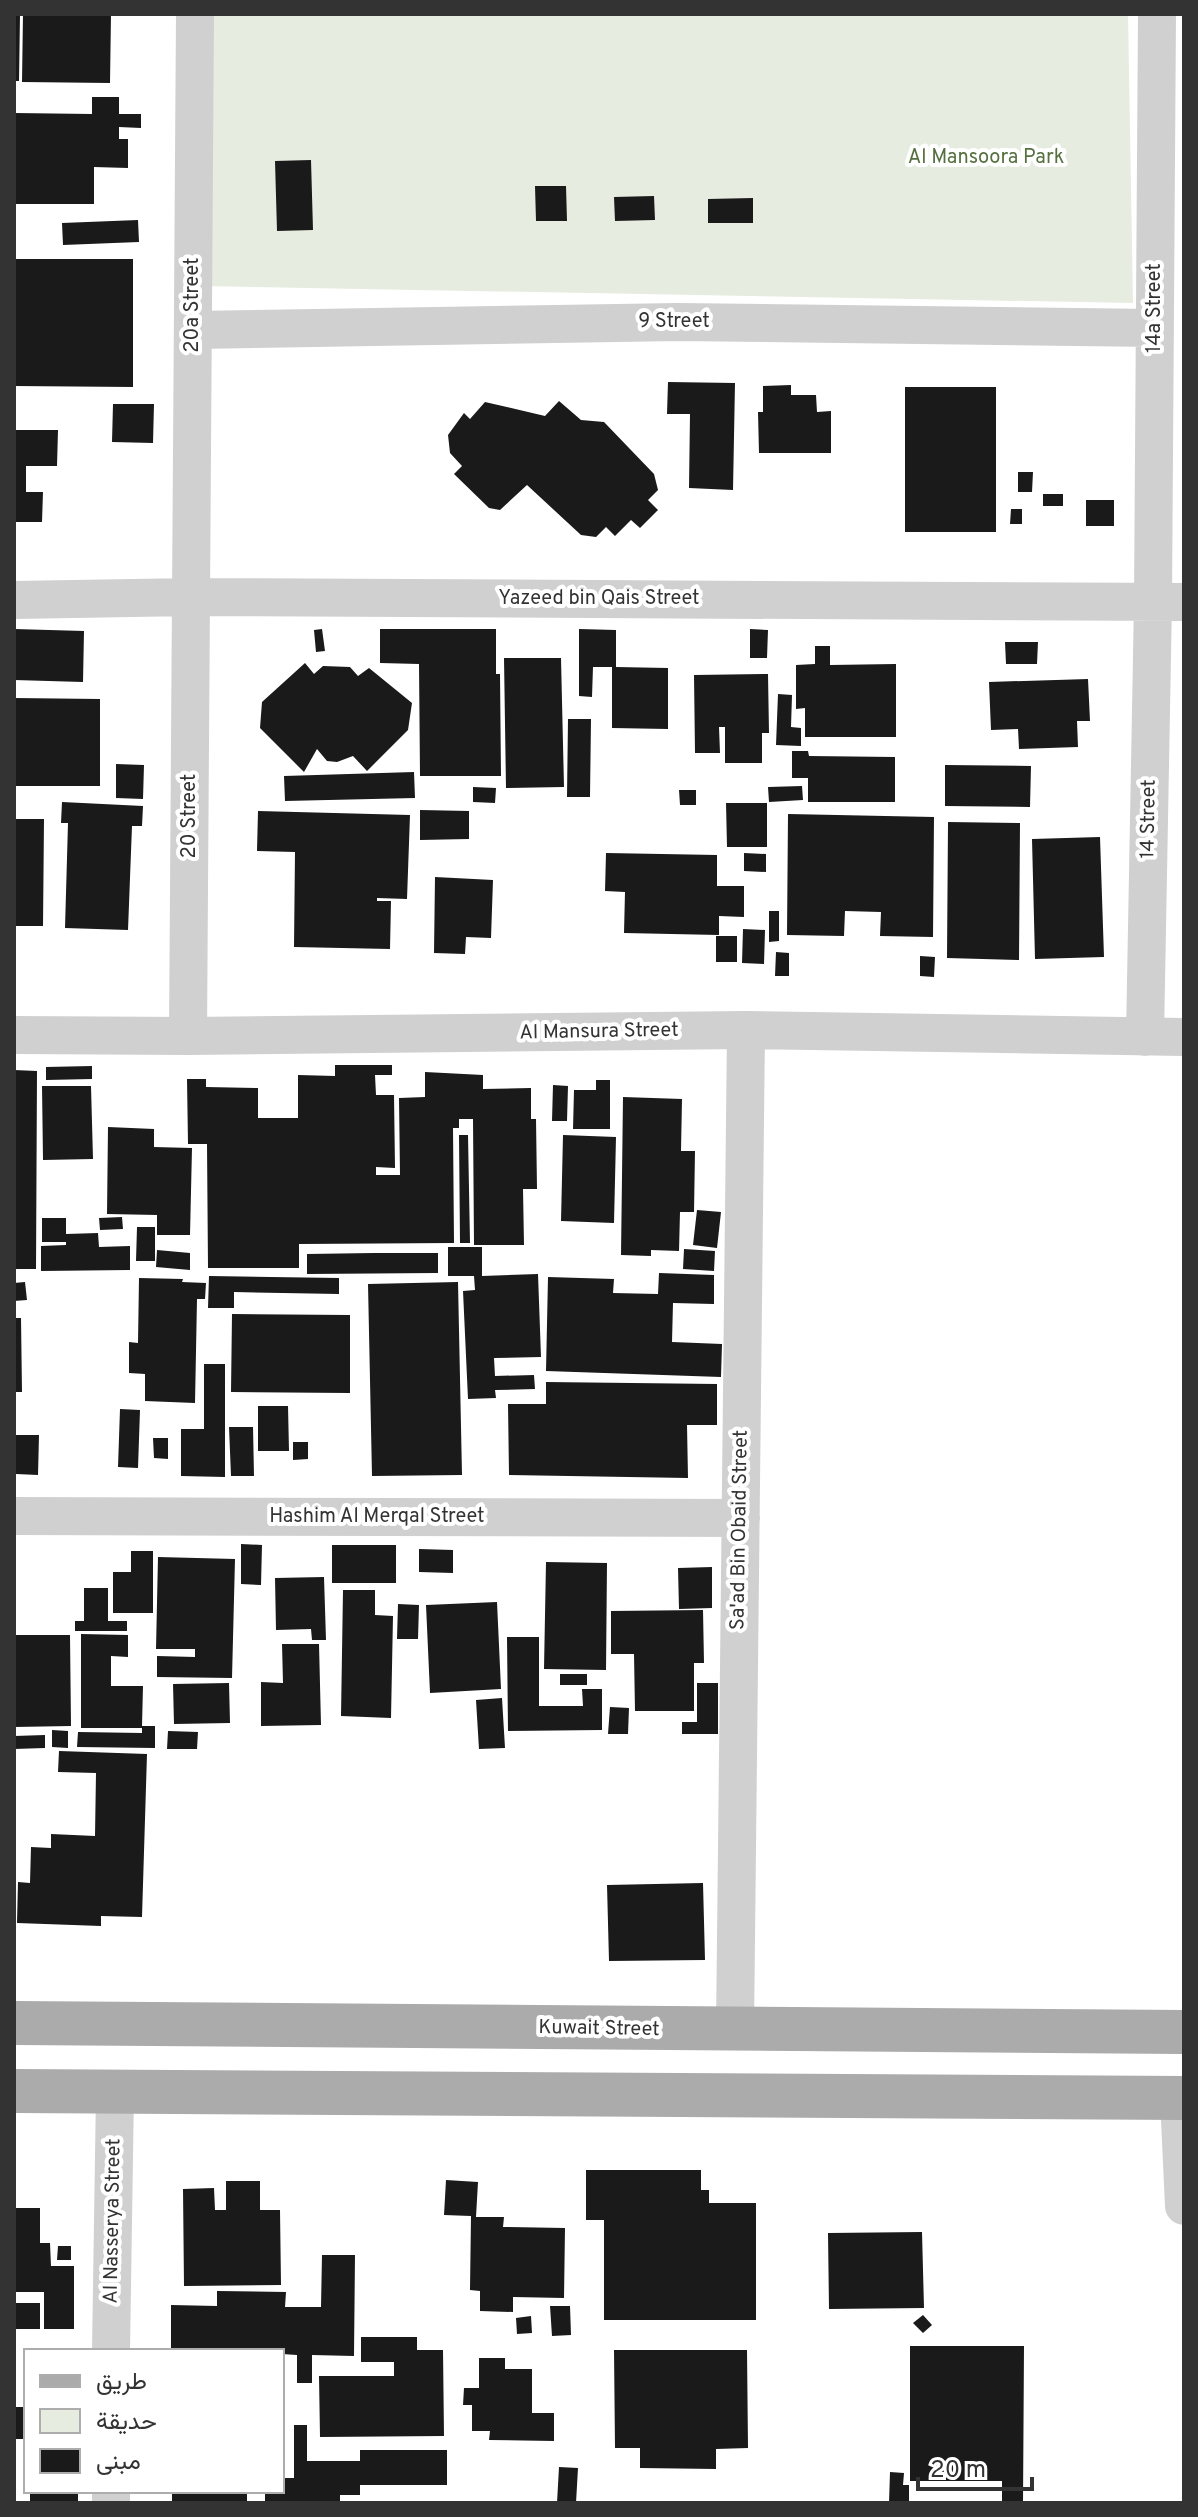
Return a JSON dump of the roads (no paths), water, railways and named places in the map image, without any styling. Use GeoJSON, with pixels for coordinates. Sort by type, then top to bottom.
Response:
{"type":"FeatureCollection","features":[{"type":"Feature","properties":{"kind":"main road","name":"Kuwait Street"},"geometry":{"type":"LineString","coordinates":[[14,2023],[1184,2032]]}},
{"type":"Feature","properties":{"kind":"main road"},"geometry":{"type":"LineString","coordinates":[[14,2091],[1181,2098]]}},
{"type":"Feature","properties":{"kind":"street","name":"20a Street"},"geometry":{"type":"LineString","coordinates":[[191,597],[195,14]]}},
{"type":"Feature","properties":{"kind":"street","name":"14a Street"},"geometry":{"type":"LineString","coordinates":[[1157,14],[1170,186],[1155,328],[1169,602]]}},
{"type":"Feature","properties":{"kind":"street","name":"9 Street"},"geometry":{"type":"LineString","coordinates":[[193,330],[678,322],[1155,328]]}},
{"type":"Feature","properties":{"kind":"street","name":"Yazeed bin Qais Street"},"geometry":{"type":"LineString","coordinates":[[14,600],[191,597],[1169,602]]}},
{"type":"Feature","properties":{"kind":"street","name":"20 Street"},"geometry":{"type":"LineString","coordinates":[[188,1036],[191,597]]}},
{"type":"Feature","properties":{"kind":"street","name":"14 Street"},"geometry":{"type":"LineString","coordinates":[[1145,1037],[1169,602]]}},
{"type":"Feature","properties":{"kind":"street","name":"Al Mansura Street"},"geometry":{"type":"LineString","coordinates":[[14,1035],[746,1030],[1184,1037]]}},
{"type":"Feature","properties":{"kind":"street","name":"Sa'ad Bin Obaid Street"},"geometry":{"type":"LineString","coordinates":[[735,2030],[746,1030]]}},
{"type":"Feature","properties":{"kind":"street","name":"Hashim Al Merqal Street"},"geometry":{"type":"LineString","coordinates":[[14,1516],[741,1518]]}},
{"type":"Feature","properties":{"kind":"street","name":"Al Nasserya Street"},"geometry":{"type":"LineString","coordinates":[[111,2349],[115,2092]]}},
{"type":"Feature","properties":{"kind":"street"},"geometry":{"type":"LineString","coordinates":[[1181,2098],[1184,2206]]}},
{"type":"Feature","properties":{"kind":"park label","name":"Al Mansoora Park"},"geometry":{"type":"Point","coordinates":[986,158]}}]}
